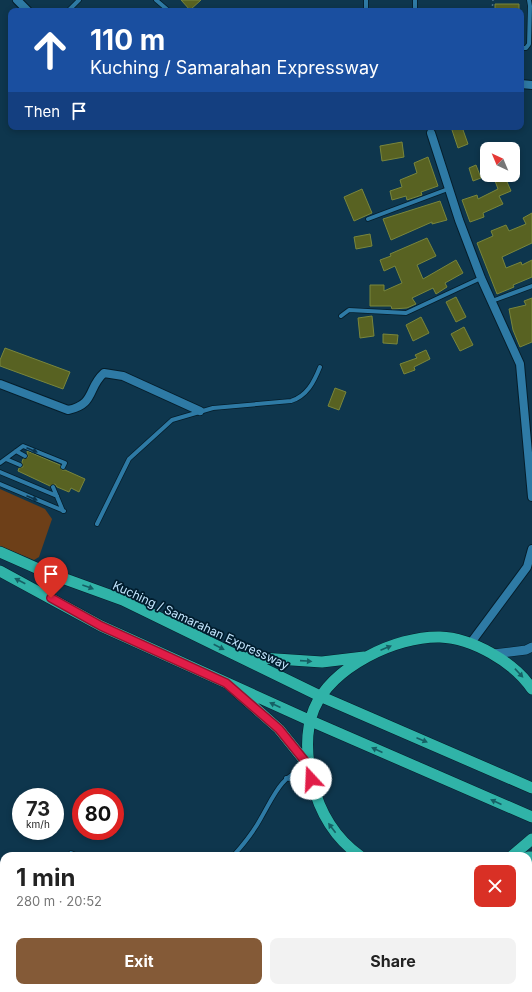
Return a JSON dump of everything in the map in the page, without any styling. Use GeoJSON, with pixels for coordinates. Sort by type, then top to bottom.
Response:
{"type":"FeatureCollection","features":[{"type":"Feature","properties":{"kind":"highway","name":"Kuching / Samarahan Expressway"},"geometry":{"type":"LineString","coordinates":[[0,552],[43,571],[123,600],[322,697],[532,788]]}},
{"type":"Feature","properties":{"kind":"highway"},"geometry":{"type":"LineString","coordinates":[[0,571],[101,626],[311,721],[532,817]]}},
{"type":"Feature","properties":{"kind":"highway"},"geometry":{"type":"LineString","coordinates":[[356,852],[339,837],[327,821],[314,792],[308,765],[311,721],[315,709],[322,697],[342,674],[368,656],[408,640],[440,637],[470,644],[493,654],[514,667],[532,689]]}},
{"type":"Feature","properties":{"kind":"highway"},"geometry":{"type":"LineString","coordinates":[[239,656],[322,662],[368,656]]}},
{"type":"Feature","properties":{"kind":"highway"},"geometry":{"type":"LineString","coordinates":[[226,683],[279,729],[308,765]]}},
{"type":"Feature","properties":{"kind":"highway"},"geometry":{"type":"LineString","coordinates":[[517,852],[532,839]]}},
{"type":"Feature","properties":{"kind":"street"},"geometry":{"type":"LineString","coordinates":[[17,0],[25,8]]}},
{"type":"Feature","properties":{"kind":"street"},"geometry":{"type":"LineString","coordinates":[[431,133],[481,278],[520,364],[532,497]]}},
{"type":"Feature","properties":{"kind":"street"},"geometry":{"type":"LineString","coordinates":[[0,384],[68,410],[78,408],[86,402],[99,377],[104,372],[123,376],[200,411]]}},
{"type":"Feature","properties":{"kind":"street"},"geometry":{"type":"LineString","coordinates":[[470,644],[527,567],[532,549]]}},
{"type":"Feature","properties":{"kind":"street"},"geometry":{"type":"LineString","coordinates":[[493,654],[522,651],[532,647]]}},
{"type":"Feature","properties":{"kind":"lane"},"geometry":{"type":"LineString","coordinates":[[71,8],[79,0]]}},
{"type":"Feature","properties":{"kind":"lane"},"geometry":{"type":"LineString","coordinates":[[156,0],[165,8]]}},
{"type":"Feature","properties":{"kind":"lane"},"geometry":{"type":"LineString","coordinates":[[524,48],[526,48],[529,44],[529,0]]}},
{"type":"Feature","properties":{"kind":"lane"},"geometry":{"type":"LineString","coordinates":[[368,218],[449,188]]}},
{"type":"Feature","properties":{"kind":"lane"},"geometry":{"type":"LineString","coordinates":[[341,316],[349,310],[406,313],[481,278]]}},
{"type":"Feature","properties":{"kind":"lane"},"geometry":{"type":"LineString","coordinates":[[492,302],[532,286]]}},
{"type":"Feature","properties":{"kind":"lane"},"geometry":{"type":"LineString","coordinates":[[96,524],[129,459],[172,420],[213,408],[298,399],[312,385],[320,368]]}},
{"type":"Feature","properties":{"kind":"lane"},"geometry":{"type":"LineString","coordinates":[[0,463],[23,446],[65,463],[63,467]]}},
{"type":"Feature","properties":{"kind":"lane"},"geometry":{"type":"LineString","coordinates":[[16,451],[25,456]]}},
{"type":"Feature","properties":{"kind":"lane"},"geometry":{"type":"LineString","coordinates":[[6,459],[20,465]]}},
{"type":"Feature","properties":{"kind":"lane"},"geometry":{"type":"LineString","coordinates":[[0,472],[57,496]]}},
{"type":"Feature","properties":{"kind":"lane"},"geometry":{"type":"LineString","coordinates":[[0,484],[64,511],[53,487]]}},
{"type":"Feature","properties":{"kind":"lane"},"geometry":{"type":"LineString","coordinates":[[237,852],[261,820],[273,795],[286,778],[308,765]]}},
{"type":"Feature","properties":{"kind":"lane"},"geometry":{"type":"LineString","coordinates":[[286,778],[297,782],[314,792]]}},
{"type":"Feature","properties":{"kind":"shaded area"},"geometry":{"type":"Polygon","coordinates":[[[0,489],[45,509],[52,519],[39,557],[34,560],[0,546],[0,489]]]}},
{"type":"Feature","properties":{"kind":"building"},"geometry":{"type":"Polygon","coordinates":[[[181,0],[201,0],[192,8],[188,8],[181,0]]]}},
{"type":"Feature","properties":{"kind":"building"},"geometry":{"type":"Polygon","coordinates":[[[495,4],[519,4],[519,8],[495,8],[495,4]]]}},
{"type":"Feature","properties":{"kind":"building"},"geometry":{"type":"Polygon","coordinates":[[[452,130],[463,130],[468,144],[458,148],[452,130]]]}},
{"type":"Feature","properties":{"kind":"building"},"geometry":{"type":"Polygon","coordinates":[[[402,142],[404,157],[382,161],[380,146],[402,142]]]}},
{"type":"Feature","properties":{"kind":"building"},"geometry":{"type":"Polygon","coordinates":[[[428,157],[438,186],[421,192],[422,195],[407,200],[406,196],[392,200],[390,191],[402,187],[400,180],[417,173],[414,163],[428,157]]]}},
{"type":"Feature","properties":{"kind":"building"},"geometry":{"type":"Polygon","coordinates":[[[476,165],[480,178],[473,181],[469,168],[476,165]]]}},
{"type":"Feature","properties":{"kind":"building"},"geometry":{"type":"Polygon","coordinates":[[[495,182],[507,182],[511,191],[499,196],[503,204],[483,213],[484,217],[470,222],[462,200],[477,195],[478,199],[498,189],[495,182]]]}},
{"type":"Feature","properties":{"kind":"building"},"geometry":{"type":"Polygon","coordinates":[[[362,189],[372,213],[354,221],[344,197],[362,189]]]}},
{"type":"Feature","properties":{"kind":"building"},"geometry":{"type":"Polygon","coordinates":[[[440,201],[447,220],[432,224],[432,222],[391,240],[383,219],[440,201]]]}},
{"type":"Feature","properties":{"kind":"building"},"geometry":{"type":"Polygon","coordinates":[[[532,213],[532,243],[502,257],[506,268],[521,262],[522,265],[532,260],[532,277],[497,294],[477,243],[493,236],[491,231],[506,225],[509,231],[526,224],[523,218],[532,213]]]}},
{"type":"Feature","properties":{"kind":"building"},"geometry":{"type":"Polygon","coordinates":[[[370,234],[372,246],[356,249],[354,237],[370,234]]]}},
{"type":"Feature","properties":{"kind":"building"},"geometry":{"type":"Polygon","coordinates":[[[427,238],[436,256],[417,265],[423,279],[456,260],[463,273],[445,283],[447,287],[436,294],[433,288],[412,298],[416,304],[407,308],[392,309],[391,306],[370,306],[370,285],[384,285],[384,291],[402,283],[395,266],[384,271],[380,260],[427,238]]]}},
{"type":"Feature","properties":{"kind":"building"},"geometry":{"type":"Polygon","coordinates":[[[456,297],[466,317],[456,322],[446,302],[456,297]]]}},
{"type":"Feature","properties":{"kind":"building"},"geometry":{"type":"Polygon","coordinates":[[[532,298],[532,342],[520,347],[513,330],[509,309],[526,305],[524,301],[532,298]]]}},
{"type":"Feature","properties":{"kind":"building"},"geometry":{"type":"Polygon","coordinates":[[[372,316],[374,336],[360,338],[358,318],[372,316]]]}},
{"type":"Feature","properties":{"kind":"building"},"geometry":{"type":"Polygon","coordinates":[[[421,317],[429,333],[413,341],[406,325],[421,317]]]}},
{"type":"Feature","properties":{"kind":"building"},"geometry":{"type":"Polygon","coordinates":[[[464,327],[473,345],[460,351],[451,334],[464,327]]]}},
{"type":"Feature","properties":{"kind":"building"},"geometry":{"type":"Polygon","coordinates":[[[383,334],[398,335],[397,344],[383,343],[383,334]]]}},
{"type":"Feature","properties":{"kind":"building"},"geometry":{"type":"Polygon","coordinates":[[[5,348],[70,372],[63,389],[0,366],[0,360],[5,348]]]}},
{"type":"Feature","properties":{"kind":"building"},"geometry":{"type":"Polygon","coordinates":[[[426,350],[430,359],[414,367],[415,370],[404,374],[400,364],[417,358],[415,355],[426,350]]]}},
{"type":"Feature","properties":{"kind":"building"},"geometry":{"type":"Polygon","coordinates":[[[335,388],[346,392],[339,410],[328,406],[335,388]]]}},
{"type":"Feature","properties":{"kind":"building"},"geometry":{"type":"Polygon","coordinates":[[[27,451],[60,465],[62,470],[85,479],[79,492],[71,488],[69,492],[57,487],[55,484],[50,486],[18,471],[19,468],[23,467],[23,459],[28,457],[27,451]]]}},
{"type":"Feature","properties":{"kind":"route"},"geometry":{"type":"LineString","coordinates":[[51,598],[101,626],[226,683],[279,729],[308,765],[311,779]]}}]}
